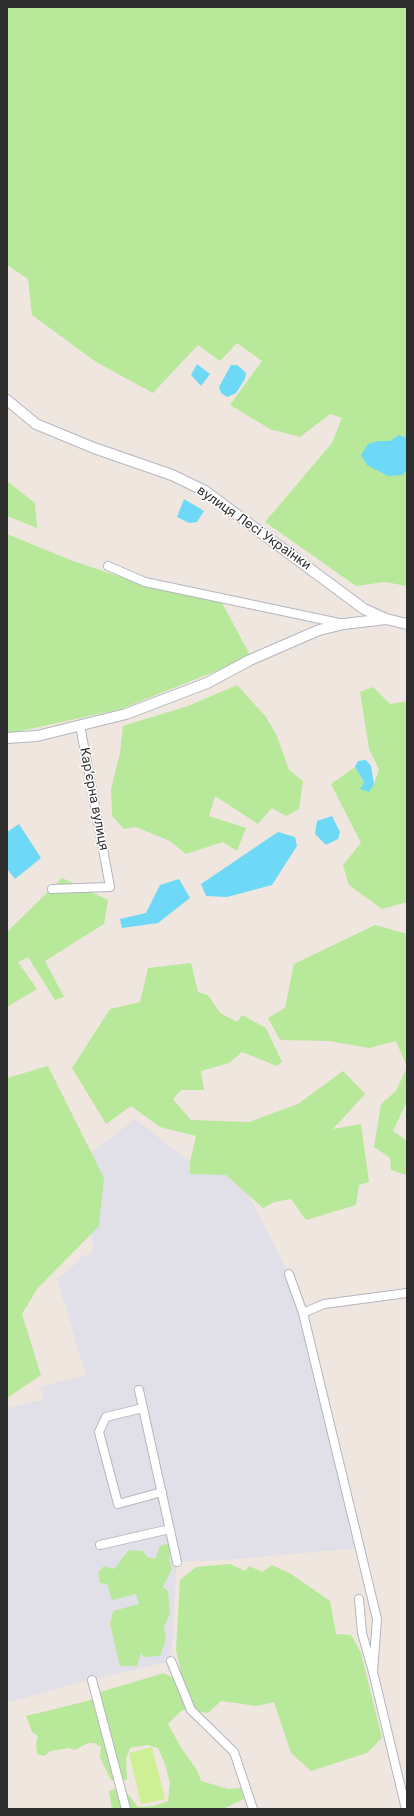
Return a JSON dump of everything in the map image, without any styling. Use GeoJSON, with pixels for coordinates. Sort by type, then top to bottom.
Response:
{"type":"FeatureCollection","features":[{"type":"Feature","properties":{"kind":"street","name":"вулиця Лесі Українки"},"geometry":{"type":"LineString","coordinates":[[7,400],[36,424],[94,448],[172,475],[205,491],[359,605],[386,620]]}},
{"type":"Feature","properties":{"kind":"street"},"geometry":{"type":"LineString","coordinates":[[108,566],[145,582],[349,623],[358,615],[359,605]]}},
{"type":"Feature","properties":{"kind":"street","name":"вулиця Лесі Українки"},"geometry":{"type":"LineString","coordinates":[[80,725],[126,714],[207,683],[257,657],[319,630],[349,623],[386,620],[407,624]]}},
{"type":"Feature","properties":{"kind":"street"},"geometry":{"type":"LineString","coordinates":[[7,738],[37,736],[80,725]]}},
{"type":"Feature","properties":{"kind":"street","name":"Карʼєрна вулиця"},"geometry":{"type":"LineString","coordinates":[[52,889],[110,887],[80,725]]}},
{"type":"Feature","properties":{"kind":"street"},"geometry":{"type":"LineString","coordinates":[[289,1274],[303,1313],[377,1619],[373,1672]]}},
{"type":"Feature","properties":{"kind":"street"},"geometry":{"type":"LineString","coordinates":[[303,1313],[324,1304],[407,1293]]}},
{"type":"Feature","properties":{"kind":"street"},"geometry":{"type":"LineString","coordinates":[[139,1390],[177,1562]]}},
{"type":"Feature","properties":{"kind":"street"},"geometry":{"type":"LineString","coordinates":[[143,1408],[106,1417],[99,1432],[118,1504],[162,1492]]}},
{"type":"Feature","properties":{"kind":"street"},"geometry":{"type":"LineString","coordinates":[[100,1545],[170,1529]]}},
{"type":"Feature","properties":{"kind":"street"},"geometry":{"type":"LineString","coordinates":[[359,1599],[362,1633],[373,1672],[406,1809]]}},
{"type":"Feature","properties":{"kind":"street"},"geometry":{"type":"LineString","coordinates":[[171,1661],[191,1710],[234,1752],[253,1809]]}},
{"type":"Feature","properties":{"kind":"street"},"geometry":{"type":"LineString","coordinates":[[92,1680],[126,1809]]}},
{"type":"Feature","properties":{"kind":"shaded area"},"geometry":{"type":"Polygon","coordinates":[[[135,1119],[190,1162],[222,1167],[235,1167],[289,1274],[360,1548],[224,1560],[177,1562],[171,1661],[69,1685],[7,1703],[7,1408],[43,1400],[40,1387],[86,1375],[57,1279],[80,1260],[82,1256],[92,1254],[93,1245],[73,1167],[135,1119]]]}},
{"type":"Feature","properties":{"kind":"green space"},"geometry":{"type":"Polygon","coordinates":[[[7,7],[407,7],[407,586],[385,582],[356,586],[265,522],[332,443],[342,418],[330,414],[300,437],[270,429],[230,405],[262,361],[237,343],[220,361],[198,345],[153,393],[96,362],[32,315],[28,279],[7,265],[7,7]]]}},
{"type":"Feature","properties":{"kind":"green space"},"geometry":{"type":"Polygon","coordinates":[[[7,481],[35,503],[37,528],[7,516],[7,481]]]}},
{"type":"Feature","properties":{"kind":"green space"},"geometry":{"type":"Polygon","coordinates":[[[7,534],[73,561],[139,583],[221,601],[251,657],[121,709],[7,734],[7,534]]]}},
{"type":"Feature","properties":{"kind":"green space"},"geometry":{"type":"Polygon","coordinates":[[[237,685],[266,717],[277,736],[289,770],[303,781],[299,809],[286,816],[272,808],[258,824],[215,796],[209,816],[246,828],[237,851],[223,842],[186,854],[170,841],[136,827],[124,829],[112,816],[111,789],[120,753],[123,726],[188,706],[237,685]]]}},
{"type":"Feature","properties":{"kind":"green space"},"geometry":{"type":"Polygon","coordinates":[[[373,687],[390,704],[407,701],[407,902],[382,909],[349,885],[343,865],[361,843],[331,784],[355,767],[369,791],[374,784],[379,769],[369,749],[360,692],[373,687]]]}},
{"type":"Feature","properties":{"kind":"green space"},"geometry":{"type":"Polygon","coordinates":[[[62,878],[108,900],[104,924],[45,961],[64,997],[55,1000],[28,957],[18,962],[37,989],[7,1007],[7,932],[62,878]]]}},
{"type":"Feature","properties":{"kind":"green space"},"geometry":{"type":"Polygon","coordinates":[[[375,925],[407,934],[407,1067],[396,1041],[369,1048],[329,1041],[280,1040],[268,1018],[285,1008],[294,964],[375,925]]]}},
{"type":"Feature","properties":{"kind":"green space"},"geometry":{"type":"Polygon","coordinates":[[[191,963],[198,992],[208,995],[220,1013],[237,1022],[242,1015],[266,1028],[282,1062],[277,1066],[242,1052],[229,1063],[201,1071],[204,1090],[181,1090],[173,1099],[191,1120],[249,1122],[298,1104],[343,1071],[365,1094],[333,1129],[361,1124],[369,1182],[359,1185],[356,1205],[306,1220],[291,1199],[274,1202],[263,1208],[226,1175],[190,1174],[190,1162],[196,1136],[160,1127],[131,1106],[106,1124],[72,1068],[110,1009],[140,1002],[148,968],[191,963]]]}},
{"type":"Feature","properties":{"kind":"green space"},"geometry":{"type":"Polygon","coordinates":[[[48,1066],[104,1178],[99,1226],[37,1289],[22,1314],[41,1375],[7,1398],[7,1078],[48,1066]]]}},
{"type":"Feature","properties":{"kind":"green space"},"geometry":{"type":"Polygon","coordinates":[[[407,1067],[407,1101],[393,1131],[407,1141],[407,1175],[391,1170],[390,1158],[374,1147],[381,1104],[396,1091],[407,1067]]]}},
{"type":"Feature","properties":{"kind":"green space"},"geometry":{"type":"Polygon","coordinates":[[[167,1544],[172,1545],[169,1561],[172,1568],[163,1587],[168,1591],[170,1613],[164,1627],[166,1639],[160,1656],[144,1657],[141,1653],[137,1666],[120,1666],[110,1624],[113,1611],[139,1604],[136,1594],[112,1600],[107,1584],[100,1583],[98,1573],[104,1566],[114,1569],[129,1550],[143,1551],[147,1557],[155,1559],[160,1546],[167,1544]]]}},
{"type":"Feature","properties":{"kind":"green space"},"geometry":{"type":"Polygon","coordinates":[[[230,1564],[245,1571],[249,1566],[262,1572],[272,1565],[291,1574],[330,1601],[336,1634],[351,1635],[361,1653],[382,1738],[367,1753],[311,1771],[291,1753],[274,1702],[257,1706],[221,1701],[208,1713],[182,1710],[168,1724],[182,1749],[197,1770],[201,1781],[228,1789],[241,1788],[244,1799],[225,1808],[218,1809],[112,1809],[109,1791],[114,1789],[128,1794],[138,1807],[154,1806],[168,1801],[170,1783],[165,1764],[158,1748],[147,1745],[130,1748],[126,1759],[127,1780],[111,1780],[100,1757],[101,1747],[94,1743],[88,1743],[75,1750],[68,1748],[51,1751],[44,1756],[37,1754],[36,1743],[38,1736],[32,1732],[26,1716],[91,1700],[100,1692],[164,1673],[173,1678],[181,1673],[176,1650],[180,1580],[196,1567],[230,1564]]]}},
{"type":"Feature","properties":{"kind":"green space"},"geometry":{"type":"Polygon","coordinates":[[[152,1747],[165,1799],[141,1804],[129,1753],[152,1747]]]}},
{"type":"Feature","properties":{"kind":"water"},"geometry":{"type":"Polygon","coordinates":[[[197,364],[210,374],[201,386],[191,375],[197,364]]]}},
{"type":"Feature","properties":{"kind":"water"},"geometry":{"type":"Polygon","coordinates":[[[231,365],[237,365],[246,373],[245,379],[236,393],[227,397],[221,393],[219,387],[231,365]]]}},
{"type":"Feature","properties":{"kind":"water"},"geometry":{"type":"Polygon","coordinates":[[[399,435],[407,438],[407,470],[402,475],[388,476],[367,465],[361,455],[368,444],[378,441],[390,441],[399,435]]]}},
{"type":"Feature","properties":{"kind":"water"},"geometry":{"type":"Polygon","coordinates":[[[184,499],[204,511],[197,522],[189,523],[177,517],[184,499]]]}},
{"type":"Feature","properties":{"kind":"water"},"geometry":{"type":"Polygon","coordinates":[[[366,760],[371,766],[374,784],[369,792],[360,789],[364,782],[355,767],[358,761],[366,760]]]}},
{"type":"Feature","properties":{"kind":"water"},"geometry":{"type":"Polygon","coordinates":[[[332,816],[340,832],[338,839],[326,845],[315,834],[317,821],[332,816]]]}},
{"type":"Feature","properties":{"kind":"water"},"geometry":{"type":"Polygon","coordinates":[[[19,824],[41,858],[15,879],[8,870],[7,832],[19,824]]]}},
{"type":"Feature","properties":{"kind":"water"},"geometry":{"type":"Polygon","coordinates":[[[278,832],[295,837],[297,846],[272,885],[227,897],[206,896],[201,884],[278,832]]]}},
{"type":"Feature","properties":{"kind":"water"},"geometry":{"type":"Polygon","coordinates":[[[179,879],[190,898],[158,923],[122,928],[120,919],[146,913],[160,885],[179,879]]]}}]}
